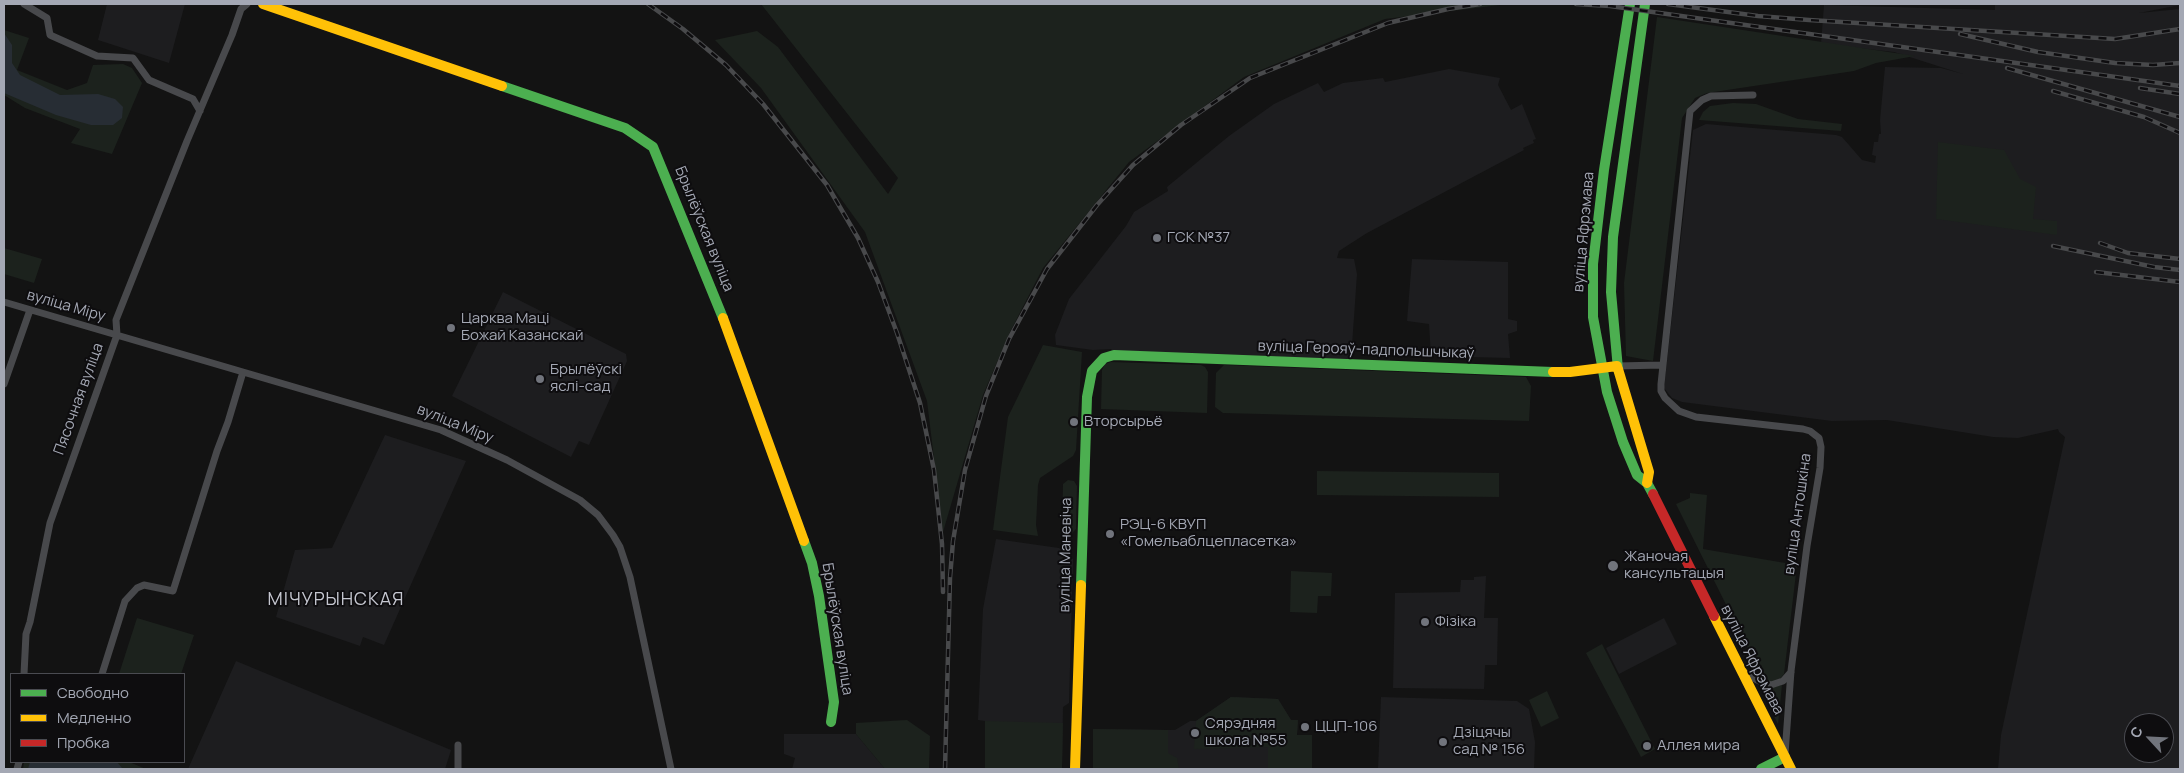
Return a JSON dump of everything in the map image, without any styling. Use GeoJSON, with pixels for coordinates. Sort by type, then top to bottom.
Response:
{"type":"FeatureCollection","features":[{"type":"Feature","properties":{"kind":"street"},"geometry":{"type":"LineString","coordinates":[[24,4],[47,18],[50,35],[97,56],[133,58],[149,80],[193,99],[200,111]]}},
{"type":"Feature","properties":{"kind":"street","name":"Пясочная вуліца"},"geometry":{"type":"LineString","coordinates":[[24,673],[26,634],[50,523],[117,335],[116,320],[232,34],[240,9],[248,4]]}},
{"type":"Feature","properties":{"kind":"street","name":"Брылёўская вуліца"},"geometry":{"type":"LineString","coordinates":[[263,4],[625,128],[653,147],[712,289],[812,563],[834,702],[831,722]]}},
{"type":"Feature","properties":{"kind":"street","name":"вуліца Яфрэмава"},"geometry":{"type":"LineString","coordinates":[[1630,4],[1602,188],[1593,264],[1593,317],[1607,392],[1623,442],[1637,475],[1647,483],[1791,769]]}},
{"type":"Feature","properties":{"kind":"street","name":"вуліца Яфрэмава"},"geometry":{"type":"LineString","coordinates":[[1646,4],[1613,237],[1611,313],[1617,366],[1649,472],[1647,483]]}},
{"type":"Feature","properties":{"kind":"street","name":"вуліца Антошкіна"},"geometry":{"type":"LineString","coordinates":[[1752,95],[1712,96],[1702,100],[1690,111],[1662,365],[1661,391],[1671,405],[1679,411],[1696,417],[1802,429],[1810,431],[1819,438],[1821,447],[1820,468],[1807,546],[1791,671],[1785,756]]}},
{"type":"Feature","properties":{"kind":"street","name":"вуліца Міру"},"geometry":{"type":"LineString","coordinates":[[4,302],[442,430],[507,460],[570,493],[598,515],[620,547],[630,577],[671,769]]}},
{"type":"Feature","properties":{"kind":"street"},"geometry":{"type":"LineString","coordinates":[[4,384],[30,310]]}},
{"type":"Feature","properties":{"kind":"street","name":"вуліца Герояў-падпольшчыкаў"},"geometry":{"type":"LineString","coordinates":[[1114,355],[1538,372],[1603,369],[1617,366]]}},
{"type":"Feature","properties":{"kind":"street","name":"вуліца Маневіча"},"geometry":{"type":"LineString","coordinates":[[1075,769],[1087,397],[1092,372],[1104,358],[1114,355]]}},
{"type":"Feature","properties":{"kind":"street"},"geometry":{"type":"LineString","coordinates":[[1617,366],[1662,365]]}},
{"type":"Feature","properties":{"kind":"street"},"geometry":{"type":"LineString","coordinates":[[102,673],[121,608],[125,601],[137,588],[144,584],[173,591],[228,422],[242,372]]}},
{"type":"Feature","properties":{"kind":"street"},"geometry":{"type":"LineString","coordinates":[[1740,669],[1757,680],[1771,685],[1783,681],[1791,671]]}},
{"type":"Feature","properties":{"kind":"street"},"geometry":{"type":"LineString","coordinates":[[458,745],[458,769]]}},
{"type":"Feature","properties":{"kind":"street"},"geometry":{"type":"LineString","coordinates":[[1761,769],[1785,756]]}},
{"type":"Feature","properties":{"kind":"shaded area"},"geometry":{"type":"Polygon","coordinates":[[[107,4],[185,4],[169,63],[98,40],[107,4]]]}},
{"type":"Feature","properties":{"kind":"shaded area"},"geometry":{"type":"Polygon","coordinates":[[[761,4],[1508,4],[1385,19],[1244,77],[1129,162],[1043,268],[1010,332],[983,395],[943,532],[927,401],[865,232],[761,88],[715,40],[757,31],[778,47],[888,194],[898,178],[761,4]]]}},
{"type":"Feature","properties":{"kind":"shaded area"},"geometry":{"type":"Polygon","coordinates":[[[1995,4],[2180,4],[2139,13],[2180,9],[2180,769],[1998,769],[2001,735],[2065,437],[2058,429],[2018,438],[1993,437],[1887,420],[1832,421],[1682,402],[1672,398],[1664,388],[1693,130],[1706,124],[1836,135],[1842,137],[1862,160],[1875,163],[1876,156],[1872,155],[1874,142],[1878,142],[1879,134],[1881,134],[1880,120],[1885,67],[1941,68],[1963,74],[1894,52],[1821,44],[1824,5],[1995,10],[1995,4]]]}},
{"type":"Feature","properties":{"kind":"shaded area"},"geometry":{"type":"Polygon","coordinates":[[[1657,17],[1915,56],[1876,63],[1854,71],[1707,93],[1695,98],[1682,118],[1653,361],[1626,356],[1624,283],[1657,17]]]}},
{"type":"Feature","properties":{"kind":"shaded area"},"geometry":{"type":"Polygon","coordinates":[[[4,30],[29,38],[17,70],[67,90],[87,83],[93,65],[123,64],[132,68],[142,83],[112,154],[71,143],[80,129],[25,108],[4,95],[4,30]]]}},
{"type":"Feature","properties":{"kind":"shaded area"},"geometry":{"type":"Polygon","coordinates":[[[4,33],[12,45],[12,63],[20,75],[60,95],[98,94],[115,99],[123,107],[122,118],[113,125],[91,125],[56,115],[4,93],[4,33]]]}},
{"type":"Feature","properties":{"kind":"shaded area"},"geometry":{"type":"Polygon","coordinates":[[[1449,69],[1500,78],[1498,85],[1511,110],[1522,104],[1536,139],[1533,140],[1534,143],[1523,148],[1524,150],[1367,233],[1339,251],[1337,258],[1354,259],[1357,274],[1351,360],[1113,351],[1111,349],[1093,350],[1056,345],[1055,335],[1069,299],[1126,226],[1134,212],[1168,191],[1167,187],[1229,136],[1274,104],[1318,83],[1324,92],[1343,83],[1383,78],[1385,82],[1449,69]]]}},
{"type":"Feature","properties":{"kind":"shaded area"},"geometry":{"type":"Polygon","coordinates":[[[1733,103],[1756,104],[1798,119],[1842,124],[1841,131],[1699,120],[1703,112],[1710,106],[1733,103]]]}},
{"type":"Feature","properties":{"kind":"shaded area"},"geometry":{"type":"Polygon","coordinates":[[[1938,142],[2004,150],[2020,179],[2036,187],[2033,219],[2057,221],[2057,235],[1936,219],[1938,142]]]}},
{"type":"Feature","properties":{"kind":"shaded area"},"geometry":{"type":"Polygon","coordinates":[[[4,248],[42,259],[34,283],[4,274],[4,248]]]}},
{"type":"Feature","properties":{"kind":"shaded area"},"geometry":{"type":"Polygon","coordinates":[[[1412,259],[1508,262],[1508,319],[1517,321],[1517,331],[1508,334],[1510,358],[1431,356],[1429,324],[1407,321],[1412,259]]]}},
{"type":"Feature","properties":{"kind":"shaded area","name":"Брылёўскі яслі-сад"},"geometry":{"type":"Polygon","coordinates":[[[503,292],[626,354],[627,361],[589,445],[579,441],[571,457],[452,396],[503,292]]]}},
{"type":"Feature","properties":{"kind":"shaded area"},"geometry":{"type":"Polygon","coordinates":[[[1043,345],[1082,352],[1076,450],[1073,456],[1040,478],[1036,525],[1038,536],[993,530],[1008,417],[1043,345]]]}},
{"type":"Feature","properties":{"kind":"shaded area"},"geometry":{"type":"Polygon","coordinates":[[[1111,362],[1201,365],[1205,367],[1208,372],[1207,413],[1101,409],[1102,370],[1105,364],[1111,362]]]}},
{"type":"Feature","properties":{"kind":"shaded area"},"geometry":{"type":"Polygon","coordinates":[[[1224,365],[1526,377],[1531,386],[1529,421],[1223,413],[1215,407],[1216,373],[1224,365]]]}},
{"type":"Feature","properties":{"kind":"shaded area"},"geometry":{"type":"Polygon","coordinates":[[[385,435],[466,461],[384,645],[363,637],[360,646],[276,617],[295,550],[332,548],[385,435]]]}},
{"type":"Feature","properties":{"kind":"shaded area"},"geometry":{"type":"Polygon","coordinates":[[[1317,471],[1499,473],[1499,497],[1317,495],[1317,471]]]}},
{"type":"Feature","properties":{"kind":"shaded area"},"geometry":{"type":"Polygon","coordinates":[[[1068,480],[1074,481],[1077,486],[1076,529],[1072,533],[1066,533],[1062,529],[1063,484],[1068,480]]]}},
{"type":"Feature","properties":{"kind":"shaded area"},"geometry":{"type":"Polygon","coordinates":[[[1690,493],[1707,495],[1703,549],[1797,565],[1784,674],[1779,680],[1772,682],[1764,681],[1676,504],[1690,498],[1690,493]]]}},
{"type":"Feature","properties":{"kind":"shaded area"},"geometry":{"type":"Polygon","coordinates":[[[996,539],[1059,548],[1073,559],[1069,703],[1063,707],[1062,769],[985,769],[985,721],[978,720],[983,609],[996,539]]]}},
{"type":"Feature","properties":{"kind":"shaded area"},"geometry":{"type":"Polygon","coordinates":[[[1291,571],[1332,573],[1331,596],[1318,596],[1317,613],[1290,612],[1291,571]]]}},
{"type":"Feature","properties":{"kind":"shaded area"},"geometry":{"type":"Polygon","coordinates":[[[1486,576],[1484,618],[1498,618],[1497,665],[1485,665],[1484,689],[1393,688],[1395,593],[1460,592],[1461,580],[1474,580],[1474,577],[1486,576]]]}},
{"type":"Feature","properties":{"kind":"shaded area"},"geometry":{"type":"Polygon","coordinates":[[[137,618],[194,635],[181,673],[119,673],[137,618]]]}},
{"type":"Feature","properties":{"kind":"shaded area"},"geometry":{"type":"Polygon","coordinates":[[[1664,618],[1677,644],[1619,674],[1606,648],[1664,618]]]}},
{"type":"Feature","properties":{"kind":"shaded area"},"geometry":{"type":"Polygon","coordinates":[[[1602,644],[1655,749],[1641,757],[1586,653],[1602,644]]]}},
{"type":"Feature","properties":{"kind":"shaded area"},"geometry":{"type":"Polygon","coordinates":[[[236,661],[451,750],[445,769],[188,769],[236,661]]]}},
{"type":"Feature","properties":{"kind":"shaded area"},"geometry":{"type":"Polygon","coordinates":[[[1757,683],[1770,688],[1782,685],[1778,724],[1757,683]]]}},
{"type":"Feature","properties":{"kind":"shaded area"},"geometry":{"type":"Polygon","coordinates":[[[1547,691],[1559,718],[1541,727],[1529,700],[1547,691]]]}},
{"type":"Feature","properties":{"kind":"shaded area","name":"Сярэдняя школа №55"},"geometry":{"type":"Polygon","coordinates":[[[1231,697],[1278,699],[1291,720],[1298,720],[1297,735],[1312,735],[1312,769],[1093,769],[1093,729],[1175,730],[1190,721],[1196,721],[1231,697]]]}},
{"type":"Feature","properties":{"kind":"shaded area"},"geometry":{"type":"Polygon","coordinates":[[[1231,697],[1278,699],[1291,720],[1298,720],[1297,735],[1312,735],[1312,769],[1268,769],[1268,747],[1194,749],[1196,721],[1231,697]]]}},
{"type":"Feature","properties":{"kind":"shaded area"},"geometry":{"type":"Polygon","coordinates":[[[1381,697],[1517,701],[1529,709],[1535,742],[1534,769],[1378,769],[1381,697]]]}},
{"type":"Feature","properties":{"kind":"shaded area"},"geometry":{"type":"Polygon","coordinates":[[[907,720],[930,736],[929,769],[885,769],[856,734],[856,723],[907,720]]]}},
{"type":"Feature","properties":{"kind":"shaded area"},"geometry":{"type":"Polygon","coordinates":[[[985,721],[1063,723],[1062,769],[985,769],[985,721]]]}},
{"type":"Feature","properties":{"kind":"shaded area"},"geometry":{"type":"Polygon","coordinates":[[[1093,729],[1168,730],[1168,753],[1177,758],[1179,769],[1093,769],[1093,729]]]}},
{"type":"Feature","properties":{"kind":"shaded area"},"geometry":{"type":"Polygon","coordinates":[[[784,734],[856,734],[885,769],[792,769],[795,758],[784,754],[784,734]]]}},
{"type":"Feature","properties":{"kind":"shaded area"},"geometry":{"type":"Polygon","coordinates":[[[24,763],[131,763],[146,769],[23,769],[24,763]]]}},
{"type":"Feature","properties":{"kind":"shaded area"},"geometry":{"type":"Polygon","coordinates":[[[30,763],[118,763],[122,768],[28,769],[30,763]]]}},
{"type":"Feature","properties":{"kind":"railway"},"geometry":{"type":"LineString","coordinates":[[648,4],[683,29],[726,65],[763,104],[827,185],[858,238],[878,282],[920,403],[934,470],[942,544],[943,592]]}},
{"type":"Feature","properties":{"kind":"railway"},"geometry":{"type":"LineString","coordinates":[[945,769],[950,578],[953,541],[965,470],[986,396],[1009,339],[1047,269],[1097,205],[1133,165],[1181,125],[1250,78],[1388,23],[1448,9],[1480,4]]}},
{"type":"Feature","properties":{"kind":"railway"},"geometry":{"type":"LineString","coordinates":[[1576,4],[1610,6],[2180,86]]}},
{"type":"Feature","properties":{"kind":"railway"},"geometry":{"type":"LineString","coordinates":[[1668,4],[1758,16],[1809,20],[2115,39],[2180,29]]}},
{"type":"Feature","properties":{"kind":"railway"},"geometry":{"type":"LineString","coordinates":[[1960,34],[2038,52],[2115,63],[2153,65],[2180,63]]}},
{"type":"Feature","properties":{"kind":"railway"},"geometry":{"type":"LineString","coordinates":[[2007,68],[2180,117]]}},
{"type":"Feature","properties":{"kind":"railway"},"geometry":{"type":"LineString","coordinates":[[2140,88],[2180,94]]}},
{"type":"Feature","properties":{"kind":"railway"},"geometry":{"type":"LineString","coordinates":[[2053,91],[2144,117],[2180,133]]}},
{"type":"Feature","properties":{"kind":"railway"},"geometry":{"type":"LineString","coordinates":[[2100,243],[2128,253],[2180,259]]}},
{"type":"Feature","properties":{"kind":"railway"},"geometry":{"type":"LineString","coordinates":[[2053,246],[2154,267],[2180,270]]}},
{"type":"Feature","properties":{"kind":"railway"},"geometry":{"type":"LineString","coordinates":[[2096,272],[2180,282]]}},
{"type":"Feature","properties":{"kind":"traffic: fast"},"geometry":{"type":"LineString","coordinates":[[1630,4],[1604,170],[1593,264],[1593,317],[1607,392],[1623,442],[1637,475],[1647,483],[1653,494]]}},
{"type":"Feature","properties":{"kind":"traffic: fast"},"geometry":{"type":"LineString","coordinates":[[1618,369],[1611,292],[1613,237],[1645,4]]}},
{"type":"Feature","properties":{"kind":"traffic: fast"},"geometry":{"type":"LineString","coordinates":[[502,86],[625,128],[653,147],[723,318]]}},
{"type":"Feature","properties":{"kind":"traffic: fast"},"geometry":{"type":"LineString","coordinates":[[1081,585],[1087,397],[1092,371],[1104,358],[1114,355],[1553,372]]}},
{"type":"Feature","properties":{"kind":"traffic: fast"},"geometry":{"type":"LineString","coordinates":[[804,541],[812,563],[819,596],[834,702],[831,722]]}},
{"type":"Feature","properties":{"kind":"traffic: fast"},"geometry":{"type":"LineString","coordinates":[[1761,769],[1785,757]]}},
{"type":"Feature","properties":{"kind":"traffic: slow"},"geometry":{"type":"LineString","coordinates":[[263,4],[502,86]]}},
{"type":"Feature","properties":{"kind":"traffic: slow"},"geometry":{"type":"LineString","coordinates":[[723,318],[804,541]]}},
{"type":"Feature","properties":{"kind":"traffic: slow"},"geometry":{"type":"LineString","coordinates":[[1553,372],[1570,372],[1617,366]]}},
{"type":"Feature","properties":{"kind":"traffic: slow"},"geometry":{"type":"LineString","coordinates":[[1618,369],[1649,472],[1647,483]]}},
{"type":"Feature","properties":{"kind":"traffic: slow"},"geometry":{"type":"LineString","coordinates":[[1075,769],[1081,585]]}},
{"type":"Feature","properties":{"kind":"traffic: slow"},"geometry":{"type":"LineString","coordinates":[[1714,616],[1791,769]]}},
{"type":"Feature","properties":{"kind":"traffic: jam"},"geometry":{"type":"LineString","coordinates":[[1653,494],[1714,616]]}},
{"type":"Feature","properties":{"kind":"place","name":"ГСК №37"},"geometry":{"type":"Point","coordinates":[1157,238]}},
{"type":"Feature","properties":{"kind":"place","name":"Царква Маці Божай Казанскай"},"geometry":{"type":"Point","coordinates":[451,328]}},
{"type":"Feature","properties":{"kind":"place","name":"Брылёўскі яслі-сад"},"geometry":{"type":"Point","coordinates":[540,379]}},
{"type":"Feature","properties":{"kind":"place","name":"Вторсырьё"},"geometry":{"type":"Point","coordinates":[1074,422]}},
{"type":"Feature","properties":{"kind":"place","name":"РЭЦ-6 КВУП «Гомельаблцепласетка»"},"geometry":{"type":"Point","coordinates":[1110,534]}},
{"type":"Feature","properties":{"kind":"place","name":"Жаночая кансультацыя"},"geometry":{"type":"Point","coordinates":[1613,566]}},
{"type":"Feature","properties":{"kind":"place","name":"Фізіка"},"geometry":{"type":"Point","coordinates":[1425,622]}},
{"type":"Feature","properties":{"kind":"place","name":"ЦЦП-106"},"geometry":{"type":"Point","coordinates":[1305,727]}},
{"type":"Feature","properties":{"kind":"place","name":"Сярэдняя школа №55"},"geometry":{"type":"Point","coordinates":[1195,733]}},
{"type":"Feature","properties":{"kind":"place","name":"Дзіцячы сад № 156"},"geometry":{"type":"Point","coordinates":[1443,742]}},
{"type":"Feature","properties":{"kind":"place","name":"Аллея мира"},"geometry":{"type":"Point","coordinates":[1647,746]}},
{"type":"Feature","properties":{"kind":"district","name":"МІЧУРЫНСКАЯ"},"geometry":{"type":"Point","coordinates":[336,600]}}]}
